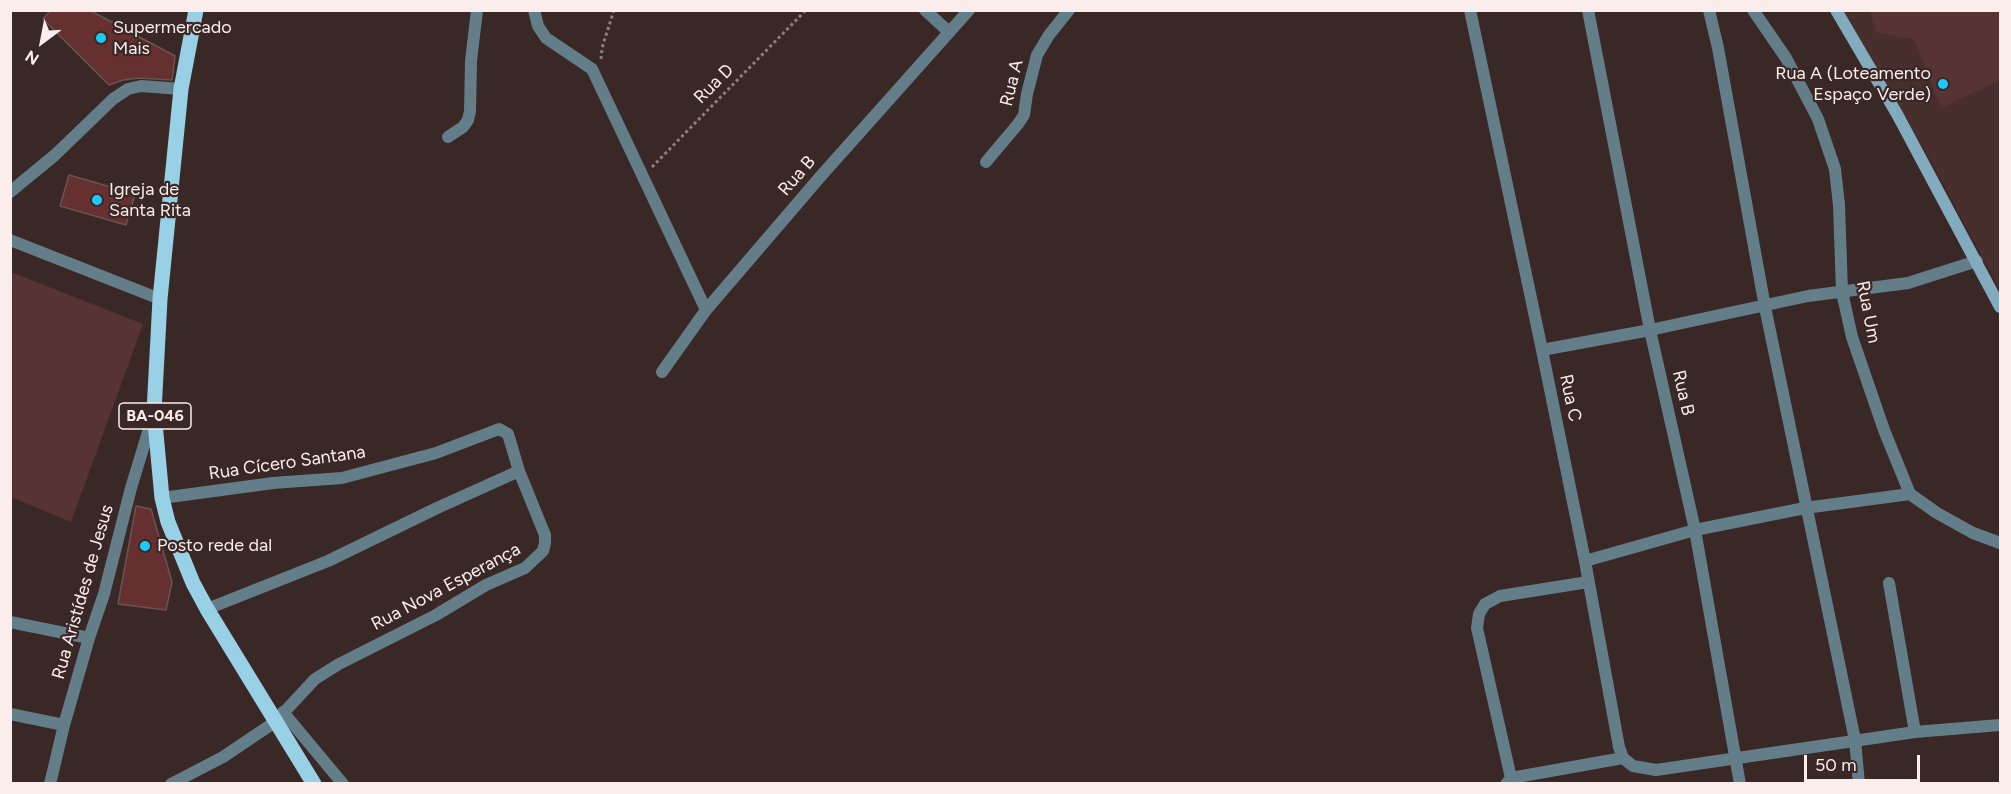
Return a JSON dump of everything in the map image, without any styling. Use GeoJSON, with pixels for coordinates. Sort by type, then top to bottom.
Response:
{"type":"FeatureCollection","features":[{"type":"Feature","properties":{"kind":"main road","name":"BA-046"},"geometry":{"type":"LineString","coordinates":[[196,10],[182,89],[168,204],[160,300],[154,412],[162,498],[168,522],[207,609],[279,717],[314,783]]}},
{"type":"Feature","properties":{"kind":"main road"},"geometry":{"type":"LineString","coordinates":[[1836,10],[1897,114],[2001,307]]}},
{"type":"Feature","properties":{"kind":"street"},"geometry":{"type":"LineString","coordinates":[[448,137],[463,127],[468,120],[471,61],[477,10]]}},
{"type":"Feature","properties":{"kind":"street"},"geometry":{"type":"LineString","coordinates":[[534,10],[538,26],[546,38],[592,69],[706,310]]}},
{"type":"Feature","properties":{"kind":"street"},"geometry":{"type":"LineString","coordinates":[[925,10],[949,32]]}},
{"type":"Feature","properties":{"kind":"street","name":"Rua B"},"geometry":{"type":"LineString","coordinates":[[662,372],[706,310],[820,177],[969,10]]}},
{"type":"Feature","properties":{"kind":"street","name":"Rua A"},"geometry":{"type":"LineString","coordinates":[[986,162],[1024,115],[1037,55],[1049,35],[1069,10]]}},
{"type":"Feature","properties":{"kind":"street","name":"Rua C"},"geometry":{"type":"LineString","coordinates":[[1470,10],[1542,350],[1623,758]]}},
{"type":"Feature","properties":{"kind":"street","name":"Rua B"},"geometry":{"type":"LineString","coordinates":[[1588,10],[1650,330],[1695,530],[1740,783]]}},
{"type":"Feature","properties":{"kind":"street"},"geometry":{"type":"LineString","coordinates":[[1709,10],[1805,508],[1855,740],[1859,783]]}},
{"type":"Feature","properties":{"kind":"street","name":"Rua Um"},"geometry":{"type":"LineString","coordinates":[[1753,10],[1786,58],[1818,119],[1835,169],[1839,205],[1842,292],[1852,337],[1884,430],[1910,494]]}},
{"type":"Feature","properties":{"kind":"street"},"geometry":{"type":"LineString","coordinates":[[10,192],[55,155],[112,99],[128,89],[141,86],[182,89]]}},
{"type":"Feature","properties":{"kind":"street"},"geometry":{"type":"LineString","coordinates":[[10,240],[160,300]]}},
{"type":"Feature","properties":{"kind":"street"},"geometry":{"type":"LineString","coordinates":[[1542,350],[1765,307],[1808,296],[1908,283],[1977,261]]}},
{"type":"Feature","properties":{"kind":"street","name":"Rua Aristídes de Jesus"},"geometry":{"type":"LineString","coordinates":[[50,783],[64,725],[104,594],[131,488],[154,412]]}},
{"type":"Feature","properties":{"kind":"street","name":"Rua Cícero Santana"},"geometry":{"type":"LineString","coordinates":[[162,498],[273,483],[342,478],[436,453],[499,429],[508,434],[511,442]]}},
{"type":"Feature","properties":{"kind":"street","name":"Rua Nova Esperança"},"geometry":{"type":"LineString","coordinates":[[171,783],[223,757],[279,717],[315,679],[339,664],[436,615],[486,585],[525,568],[538,558],[543,551],[544,535],[519,471],[511,442]]}},
{"type":"Feature","properties":{"kind":"street"},"geometry":{"type":"LineString","coordinates":[[207,609],[328,561],[519,471]]}},
{"type":"Feature","properties":{"kind":"street"},"geometry":{"type":"LineString","coordinates":[[1585,561],[1695,530],[1805,508],[1910,494],[1937,513],[1973,533],[2001,543]]}},
{"type":"Feature","properties":{"kind":"street"},"geometry":{"type":"LineString","coordinates":[[1588,582],[1500,596],[1485,604],[1479,614],[1478,628],[1509,781],[1623,758],[1634,766],[1656,770],[1915,732],[2001,725]]}},
{"type":"Feature","properties":{"kind":"street"},"geometry":{"type":"LineString","coordinates":[[1889,584],[1915,732]]}},
{"type":"Feature","properties":{"kind":"street"},"geometry":{"type":"LineString","coordinates":[[10,622],[89,638]]}},
{"type":"Feature","properties":{"kind":"street"},"geometry":{"type":"LineString","coordinates":[[10,714],[64,725]]}},
{"type":"Feature","properties":{"kind":"street"},"geometry":{"type":"LineString","coordinates":[[279,717],[343,783]]}},
{"type":"Feature","properties":{"kind":"path"},"geometry":{"type":"LineString","coordinates":[[600,84],[602,48],[614,10]]}},
{"type":"Feature","properties":{"kind":"path","name":"Rua D"},"geometry":{"type":"LineString","coordinates":[[642,177],[806,10]]}},
{"type":"Feature","properties":{"kind":"shaded area","name":"Rua A (Loteamento Espaço Verde)"},"geometry":{"type":"Polygon","coordinates":[[[1844,11],[2000,11],[2000,290],[1929,158],[1844,11]]]}},
{"type":"Feature","properties":{"kind":"shaded area"},"geometry":{"type":"Polygon","coordinates":[[[1870,11],[2000,11],[2000,80],[1941,108],[1914,40],[1876,32],[1870,11]]]}},
{"type":"Feature","properties":{"kind":"shaded area"},"geometry":{"type":"Polygon","coordinates":[[[11,272],[143,324],[71,522],[11,497],[11,272]]]}},
{"type":"Feature","properties":{"kind":"building","name":"Supermercado Mais"},"geometry":{"type":"Polygon","coordinates":[[[51,10],[89,10],[175,56],[172,80],[139,78],[109,85],[43,19],[51,10]]]}},
{"type":"Feature","properties":{"kind":"building","name":"Igreja de Santa Rita"},"geometry":{"type":"Polygon","coordinates":[[[69,175],[135,194],[126,225],[60,206],[69,175]]]}},
{"type":"Feature","properties":{"kind":"building","name":"Posto rede dal"},"geometry":{"type":"Polygon","coordinates":[[[136,506],[151,509],[172,582],[166,610],[118,604],[136,506]]]}},
{"type":"Feature","properties":{"kind":"place","name":"Supermercado Mais"},"geometry":{"type":"Point","coordinates":[101,38]}},
{"type":"Feature","properties":{"kind":"place","name":"Rua A (Loteamento Espaço Verde)"},"geometry":{"type":"Point","coordinates":[1943,84]}},
{"type":"Feature","properties":{"kind":"place","name":"Igreja de Santa Rita"},"geometry":{"type":"Point","coordinates":[97,200]}},
{"type":"Feature","properties":{"kind":"place","name":"Posto rede dal"},"geometry":{"type":"Point","coordinates":[145,546]}}]}
